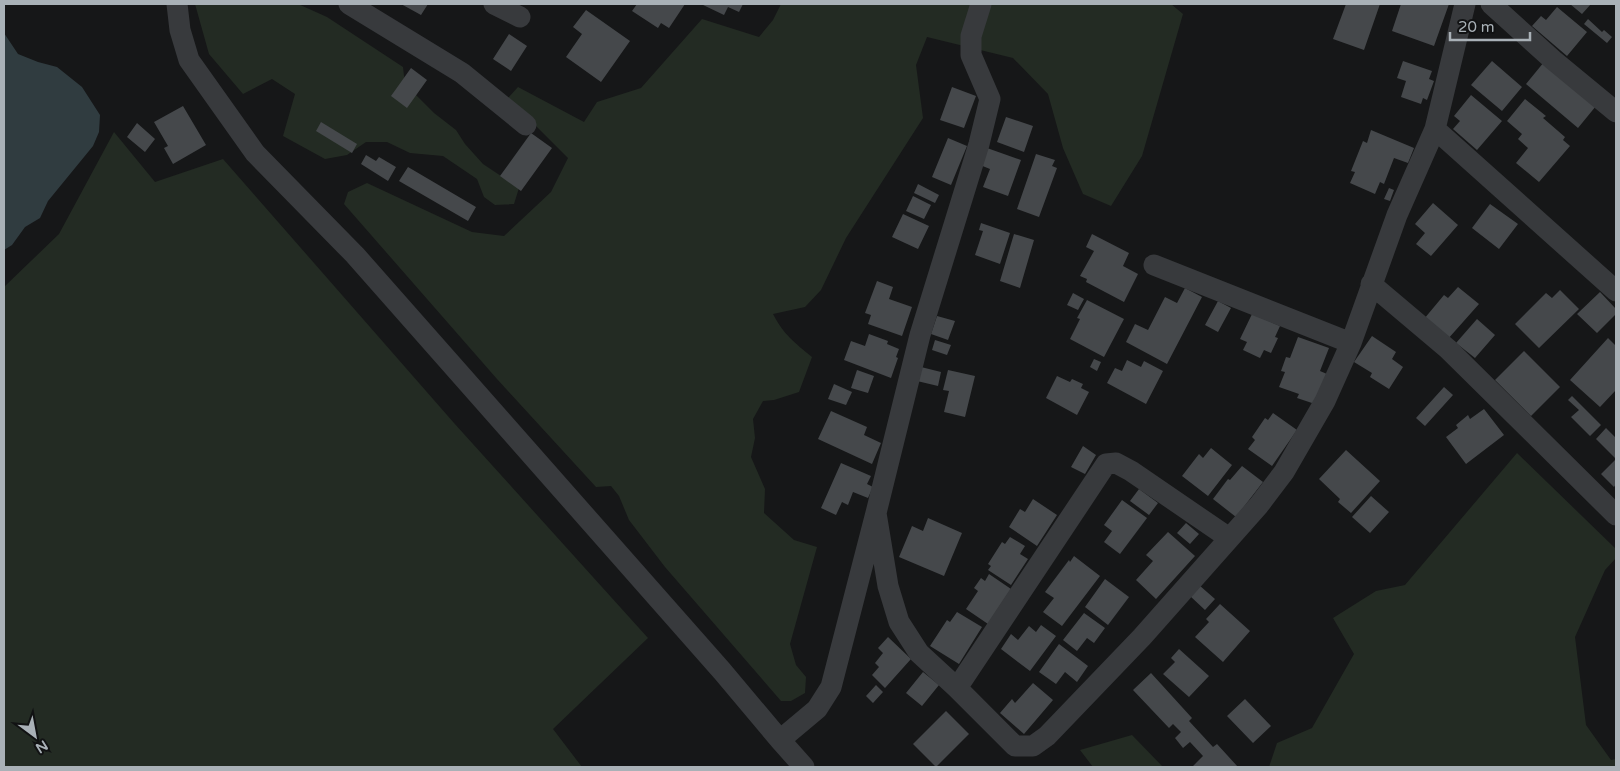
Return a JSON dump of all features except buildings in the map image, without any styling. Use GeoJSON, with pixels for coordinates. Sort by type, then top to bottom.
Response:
{"type":"FeatureCollection","features":[{"type":"Feature","properties":{"kind":"street"},"geometry":{"type":"LineString","coordinates":[[177,4],[180,30],[189,60],[255,153],[355,255],[709,656],[804,767]]}},
{"type":"Feature","properties":{"kind":"street"},"geometry":{"type":"LineString","coordinates":[[349,4],[462,73],[526,125]]}},
{"type":"Feature","properties":{"kind":"street"},"geometry":{"type":"LineString","coordinates":[[494,4],[520,17]]}},
{"type":"Feature","properties":{"kind":"street"},"geometry":{"type":"LineString","coordinates":[[780,740],[817,709],[832,687],[920,334],[990,99],[971,54],[971,36],[982,4]]}},
{"type":"Feature","properties":{"kind":"street"},"geometry":{"type":"LineString","coordinates":[[876,513],[888,586],[899,622],[920,653],[1015,746],[1032,746],[1047,736],[1142,637],[1259,506],[1284,472],[1325,401],[1351,343],[1397,215],[1435,129],[1465,4]]}},
{"type":"Feature","properties":{"kind":"street"},"geometry":{"type":"LineString","coordinates":[[1490,4],[1553,60],[1616,112]]}},
{"type":"Feature","properties":{"kind":"street"},"geometry":{"type":"LineString","coordinates":[[1435,129],[1616,291]]}},
{"type":"Feature","properties":{"kind":"street"},"geometry":{"type":"LineString","coordinates":[[1154,265],[1351,343]]}},
{"type":"Feature","properties":{"kind":"street"},"geometry":{"type":"LineString","coordinates":[[1371,284],[1448,349],[1616,515]]}},
{"type":"Feature","properties":{"kind":"street"},"geometry":{"type":"LineString","coordinates":[[957,688],[1106,464],[1116,463],[1131,471],[1229,538]]}},
{"type":"Feature","properties":{"kind":"shaded area"},"geometry":{"type":"Polygon","coordinates":[[[195,4],[298,4],[327,17],[403,67],[405,84],[434,113],[456,130],[465,144],[483,164],[519,188],[514,204],[495,205],[484,197],[477,179],[443,156],[410,153],[387,142],[366,142],[347,155],[325,159],[283,136],[295,94],[272,79],[243,94],[209,54],[195,4]]]}},
{"type":"Feature","properties":{"kind":"shaded area"},"geometry":{"type":"Polygon","coordinates":[[[781,4],[1171,4],[1183,14],[1142,156],[1111,206],[1083,194],[1063,148],[1048,94],[1013,58],[927,37],[916,65],[923,118],[846,238],[821,290],[805,307],[773,314],[785,333],[812,357],[799,392],[774,400],[763,401],[753,419],[755,438],[751,457],[765,489],[764,513],[794,540],[817,547],[790,644],[796,665],[806,677],[805,693],[791,701],[781,701],[665,567],[629,520],[619,496],[611,486],[596,487],[497,379],[344,204],[348,192],[367,183],[472,232],[504,236],[551,192],[568,158],[508,98],[518,87],[584,122],[597,102],[641,88],[702,19],[759,37],[773,20],[781,4]]]}},
{"type":"Feature","properties":{"kind":"shaded area"},"geometry":{"type":"Polygon","coordinates":[[[4,33],[18,54],[57,67],[82,87],[100,115],[99,132],[93,146],[48,201],[40,218],[25,227],[12,245],[4,250],[4,33]]]}},
{"type":"Feature","properties":{"kind":"shaded area"},"geometry":{"type":"Polygon","coordinates":[[[114,132],[155,182],[223,159],[454,423],[648,638],[553,729],[582,767],[4,767],[4,287],[59,234],[114,132]]]}},
{"type":"Feature","properties":{"kind":"shaded area"},"geometry":{"type":"Polygon","coordinates":[[[1517,453],[1616,549],[1616,558],[1605,570],[1575,637],[1586,725],[1611,760],[1616,759],[1616,767],[1269,767],[1277,743],[1312,728],[1354,654],[1333,618],[1376,591],[1405,585],[1517,453]]]}},
{"type":"Feature","properties":{"kind":"shaded area"},"geometry":{"type":"Polygon","coordinates":[[[1132,735],[1163,767],[1093,767],[1080,750],[1132,735]]]}}]}
